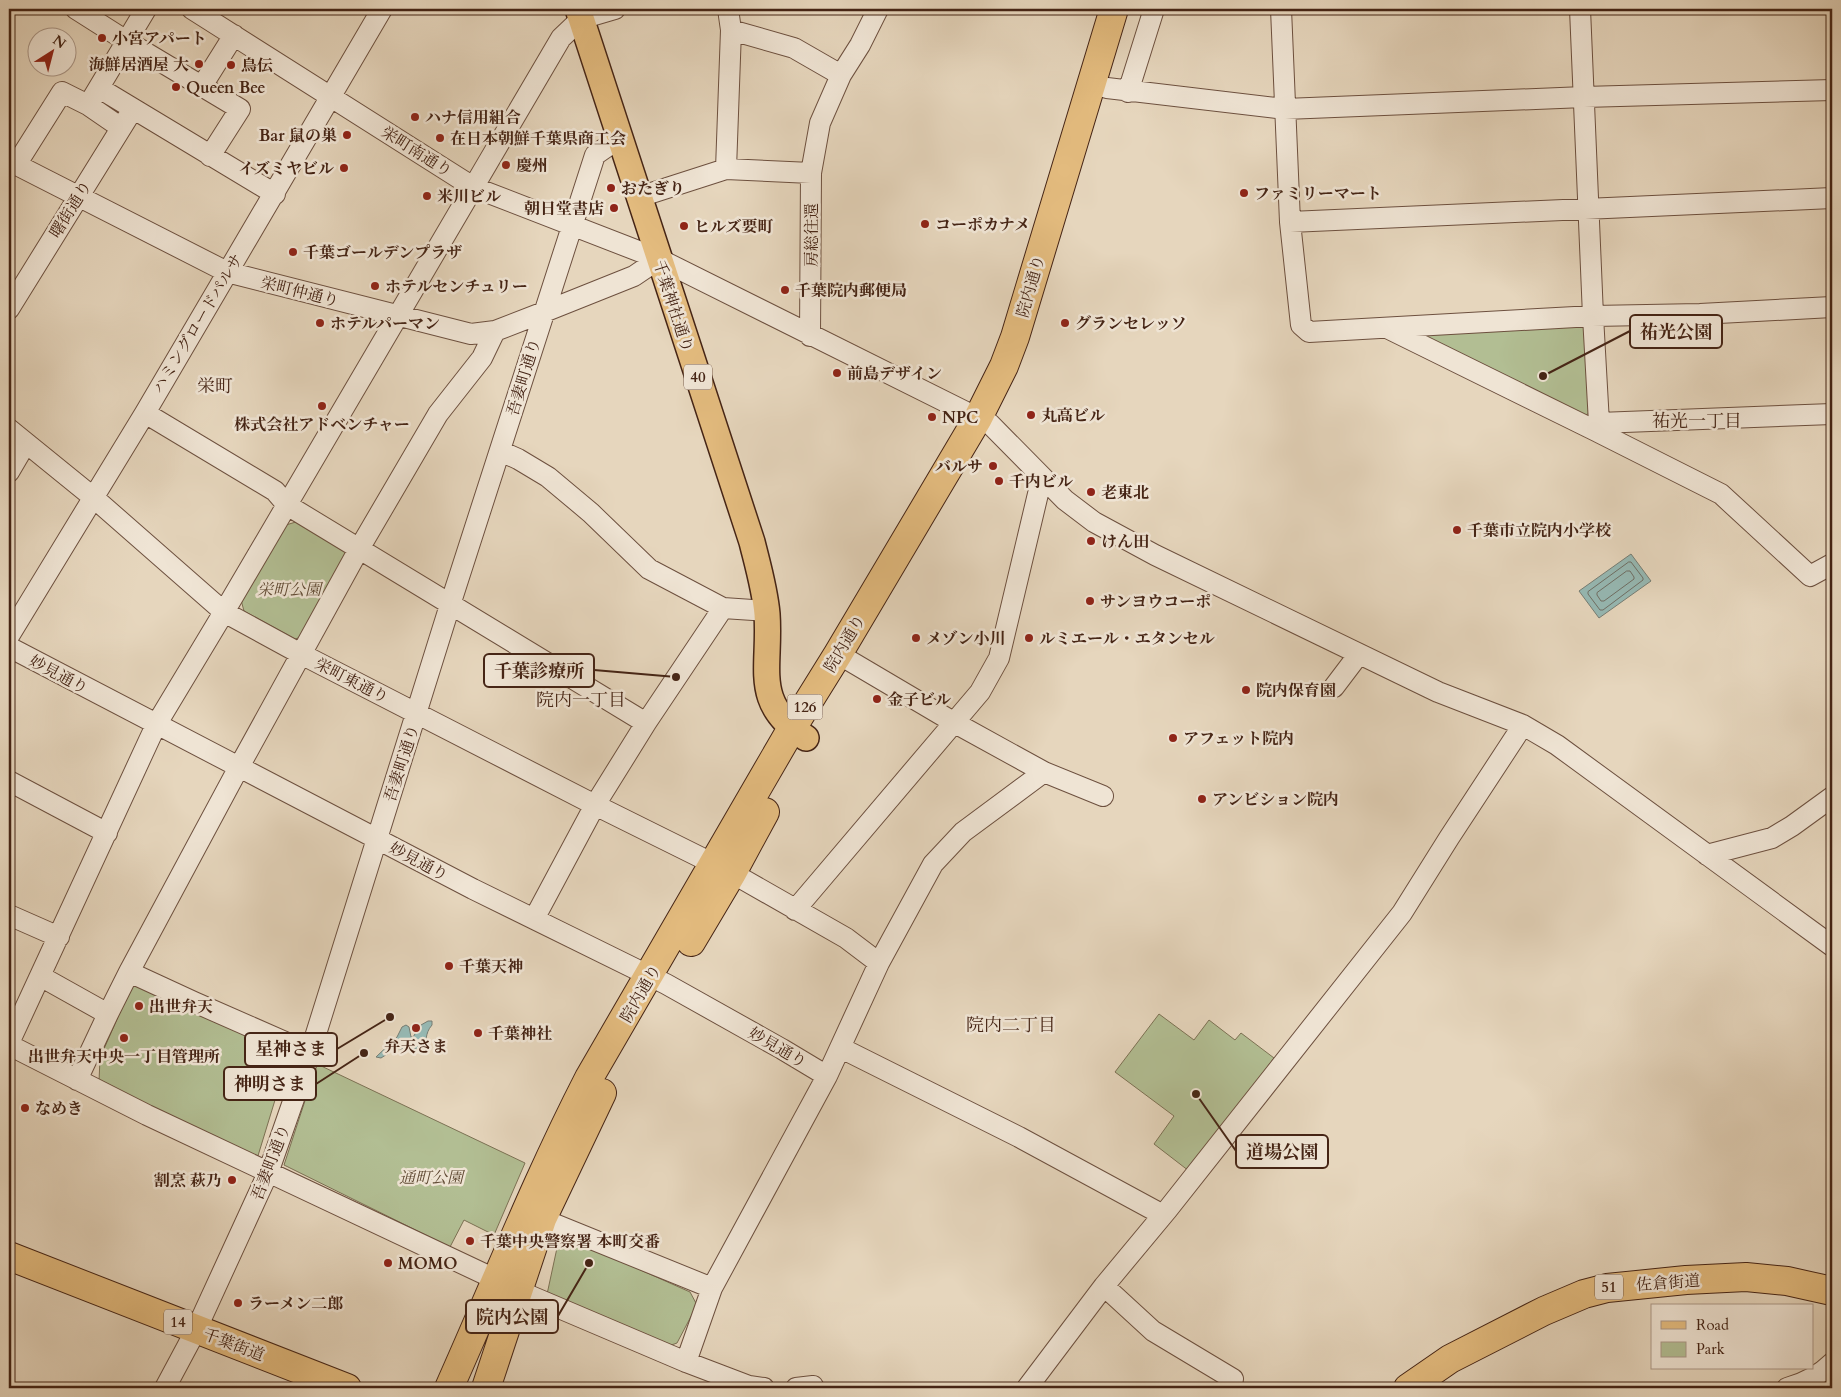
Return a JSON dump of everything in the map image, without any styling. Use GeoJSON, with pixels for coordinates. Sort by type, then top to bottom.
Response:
{"type":"FeatureCollection","features":[{"type":"Feature","properties":{"kind":"highway","name":"院内通り"},"geometry":{"type":"LineString","coordinates":[[799,733],[850,661],[984,421],[1015,337],[1114,9]]}},
{"type":"Feature","properties":{"kind":"highway","name":"院内通り"},"geometry":{"type":"LineString","coordinates":[[449,1388],[508,1285],[542,1219],[600,1096],[658,980],[799,733],[838,654],[984,421],[1017,372],[1029,342],[1080,169],[1117,90],[1134,9]]}},
{"type":"Feature","properties":{"kind":"highway","name":"院内通り"},"geometry":{"type":"LineString","coordinates":[[486,1388],[508,1285],[565,1125],[589,1078],[658,980]]}},
{"type":"Feature","properties":{"kind":"highway","name":"千葉街道"},"geometry":{"type":"LineString","coordinates":[[9,1256],[348,1388]]}},
{"type":"Feature","properties":{"kind":"highway","name":"佐倉街道"},"geometry":{"type":"LineString","coordinates":[[1408,1388],[1450,1359],[1544,1311],[1584,1294],[1607,1288],[1677,1280],[1746,1277],[1787,1281],[1832,1291]]}},
{"type":"Feature","properties":{"kind":"main road","name":"千葉神社通り"},"geometry":{"type":"LineString","coordinates":[[579,14],[621,137],[659,260],[752,542],[767,611],[769,638],[766,686],[774,708],[799,733]]}},
{"type":"Feature","properties":{"kind":"street"},"geometry":{"type":"LineString","coordinates":[[76,9],[240,109],[210,156]]}},
{"type":"Feature","properties":{"kind":"street"},"geometry":{"type":"LineString","coordinates":[[88,105],[128,42],[146,9]]}},
{"type":"Feature","properties":{"kind":"street","name":"栄町南通り"},"geometry":{"type":"LineString","coordinates":[[192,9],[473,186],[659,260],[810,336]]}},
{"type":"Feature","properties":{"kind":"street","name":"ハミングロードパルサ"},"geometry":{"type":"LineString","coordinates":[[9,636],[145,413],[382,9]]}},
{"type":"Feature","properties":{"kind":"street"},"geometry":{"type":"LineString","coordinates":[[615,9],[579,14],[561,38],[156,725],[9,1044],[77,1080],[268,1173],[508,1285],[686,1362],[749,1386],[764,1388]]}},
{"type":"Feature","properties":{"kind":"street"},"geometry":{"type":"LineString","coordinates":[[726,169],[731,30],[728,9]]}},
{"type":"Feature","properties":{"kind":"street","name":"房総往還"},"geometry":{"type":"LineString","coordinates":[[810,336],[811,174],[820,123],[841,75],[860,45],[878,9]]}},
{"type":"Feature","properties":{"kind":"street"},"geometry":{"type":"LineString","coordinates":[[1154,9],[1117,90],[1285,109],[1584,97],[1832,90]]}},
{"type":"Feature","properties":{"kind":"street"},"geometry":{"type":"LineString","coordinates":[[1281,9],[1290,222],[1301,325],[1309,332],[1593,316],[1700,314],[1832,307]]}},
{"type":"Feature","properties":{"kind":"street"},"geometry":{"type":"LineString","coordinates":[[1580,9],[1599,428]]}},
{"type":"Feature","properties":{"kind":"street"},"geometry":{"type":"LineString","coordinates":[[731,30],[794,48],[841,75]]}},
{"type":"Feature","properties":{"kind":"street"},"geometry":{"type":"LineString","coordinates":[[202,86],[234,35]]}},
{"type":"Feature","properties":{"kind":"street"},"geometry":{"type":"LineString","coordinates":[[98,88],[275,194]]}},
{"type":"Feature","properties":{"kind":"street"},"geometry":{"type":"LineString","coordinates":[[12,163],[62,92],[88,105],[120,127]]}},
{"type":"Feature","properties":{"kind":"street","name":"曙街通り"},"geometry":{"type":"LineString","coordinates":[[9,309],[16,282],[78,197],[133,109]]}},
{"type":"Feature","properties":{"kind":"street","name":"吾妻町通り"},"geometry":{"type":"LineString","coordinates":[[165,1388],[196,1330],[268,1173],[310,1053],[450,605],[595,155],[621,137]]}},
{"type":"Feature","properties":{"kind":"street","name":"栄町仲通り"},"geometry":{"type":"LineString","coordinates":[[12,163],[227,272],[471,334],[495,330],[544,312],[634,276],[659,260]]}},
{"type":"Feature","properties":{"kind":"street"},"geometry":{"type":"LineString","coordinates":[[639,197],[726,169],[811,174]]}},
{"type":"Feature","properties":{"kind":"street"},"geometry":{"type":"LineString","coordinates":[[1290,222],[1832,198]]}},
{"type":"Feature","properties":{"kind":"street"},"geometry":{"type":"LineString","coordinates":[[1389,328],[1599,428],[1721,494],[1810,576],[1832,564]]}},
{"type":"Feature","properties":{"kind":"street"},"geometry":{"type":"LineString","coordinates":[[77,1080],[129,972],[239,766],[359,549],[438,414],[482,358],[495,330]]}},
{"type":"Feature","properties":{"kind":"street"},"geometry":{"type":"LineString","coordinates":[[810,336],[984,421],[1065,500],[1094,522],[1155,555],[1438,692],[1523,725],[1558,745],[1832,946]]}},
{"type":"Feature","properties":{"kind":"street"},"geometry":{"type":"LineString","coordinates":[[145,413],[275,490],[287,505],[646,723]]}},
{"type":"Feature","properties":{"kind":"street"},"geometry":{"type":"LineString","coordinates":[[1599,428],[1832,414]]}},
{"type":"Feature","properties":{"kind":"street","name":"栄町東通り"},"geometry":{"type":"LineString","coordinates":[[9,429],[94,498],[224,612],[416,713],[723,868],[846,938],[879,963]]}},
{"type":"Feature","properties":{"kind":"street"},"geometry":{"type":"LineString","coordinates":[[9,472],[26,443]]}},
{"type":"Feature","properties":{"kind":"street"},"geometry":{"type":"LineString","coordinates":[[500,451],[518,459],[548,477],[591,513],[649,569],[723,608],[767,611]]}},
{"type":"Feature","properties":{"kind":"street"},"geometry":{"type":"LineString","coordinates":[[796,910],[980,692],[999,658],[1042,477]]}},
{"type":"Feature","properties":{"kind":"street"},"geometry":{"type":"LineString","coordinates":[[534,919],[596,805],[646,723],[723,608]]}},
{"type":"Feature","properties":{"kind":"street","name":"妙見通り"},"geometry":{"type":"LineString","coordinates":[[9,647],[465,885],[658,980],[827,1076]]}},
{"type":"Feature","properties":{"kind":"street"},"geometry":{"type":"LineString","coordinates":[[1334,687],[1359,654]]}},
{"type":"Feature","properties":{"kind":"street"},"geometry":{"type":"LineString","coordinates":[[850,661],[955,723],[1044,772],[1103,796]]}},
{"type":"Feature","properties":{"kind":"street"},"geometry":{"type":"LineString","coordinates":[[1028,1388],[1104,1286],[1163,1215],[1402,913],[1523,725]]}},
{"type":"Feature","properties":{"kind":"street"},"geometry":{"type":"LineString","coordinates":[[686,1362],[712,1288],[827,1076],[879,963],[933,864],[963,832],[1044,772]]}},
{"type":"Feature","properties":{"kind":"street"},"geometry":{"type":"LineString","coordinates":[[9,781],[107,833]]}},
{"type":"Feature","properties":{"kind":"street"},"geometry":{"type":"LineString","coordinates":[[1708,855],[1772,838],[1832,797]]}},
{"type":"Feature","properties":{"kind":"street"},"geometry":{"type":"LineString","coordinates":[[9,915],[59,938]]}},
{"type":"Feature","properties":{"kind":"street"},"geometry":{"type":"LineString","coordinates":[[129,972],[310,1053]]}},
{"type":"Feature","properties":{"kind":"street"},"geometry":{"type":"LineString","coordinates":[[40,976],[108,1014]]}},
{"type":"Feature","properties":{"kind":"street"},"geometry":{"type":"LineString","coordinates":[[841,1048],[1019,1137],[1163,1215]]}},
{"type":"Feature","properties":{"kind":"street"},"geometry":{"type":"LineString","coordinates":[[542,1219],[712,1288]]}},
{"type":"Feature","properties":{"kind":"street"},"geometry":{"type":"LineString","coordinates":[[1104,1286],[1153,1331],[1234,1378]]}},
{"type":"Feature","properties":{"kind":"street"},"geometry":{"type":"LineString","coordinates":[[1787,1388],[1808,1381],[1825,1370],[1832,1362]]}},
{"type":"Feature","properties":{"kind":"street"},"geometry":{"type":"LineString","coordinates":[[796,1388],[813,1386],[814,1388]]}},
{"type":"Feature","properties":{"kind":"green space"},"geometry":{"type":"Polygon","coordinates":[[[1577,323],[1586,330],[1589,413],[1582,418],[1426,338],[1429,329],[1577,323]]]}},
{"type":"Feature","properties":{"kind":"green space","name":"栄町公園"},"geometry":{"type":"Polygon","coordinates":[[[299,521],[345,549],[349,556],[304,636],[295,639],[244,611],[241,600],[286,525],[299,521]]]}},
{"type":"Feature","properties":{"kind":"green space"},"geometry":{"type":"Polygon","coordinates":[[[142,985],[290,1051],[257,1159],[99,1082],[100,1058],[131,987],[142,985]]]}},
{"type":"Feature","properties":{"kind":"green space"},"geometry":{"type":"Polygon","coordinates":[[[1159,1014],[1194,1040],[1209,1020],[1235,1040],[1241,1033],[1274,1058],[1189,1171],[1154,1144],[1174,1116],[1115,1072],[1159,1014]]]}},
{"type":"Feature","properties":{"kind":"green space","name":"通町公園"},"geometry":{"type":"Polygon","coordinates":[[[317,1064],[525,1163],[494,1235],[464,1220],[450,1247],[284,1165],[317,1064]]]}},
{"type":"Feature","properties":{"kind":"green space"},"geometry":{"type":"Polygon","coordinates":[[[560,1234],[690,1292],[697,1305],[677,1343],[666,1347],[546,1299],[560,1234]]]}},
{"type":"Feature","properties":{"kind":"water"},"geometry":{"type":"Polygon","coordinates":[[[1631,554],[1651,581],[1599,618],[1579,591],[1631,554]]]}},
{"type":"Feature","properties":{"kind":"water"},"geometry":{"type":"Polygon","coordinates":[[[432,1021],[432,1025],[422,1049],[395,1049],[381,1058],[376,1057],[397,1037],[402,1027],[406,1025],[409,1027],[411,1037],[413,1037],[421,1025],[432,1021]]]}},
{"type":"Feature","properties":{"kind":"place","name":"小宮アパート"},"geometry":{"type":"Point","coordinates":[102,38]}},
{"type":"Feature","properties":{"kind":"place","name":"海鮮居酒屋 大"},"geometry":{"type":"Point","coordinates":[199,64]}},
{"type":"Feature","properties":{"kind":"place","name":"鳥伝"},"geometry":{"type":"Point","coordinates":[231,65]}},
{"type":"Feature","properties":{"kind":"place","name":"Queen Bee"},"geometry":{"type":"Point","coordinates":[176,87]}},
{"type":"Feature","properties":{"kind":"place","name":"ハナ信用組合"},"geometry":{"type":"Point","coordinates":[415,117]}},
{"type":"Feature","properties":{"kind":"place","name":"Bar 鼠の巣"},"geometry":{"type":"Point","coordinates":[347,135]}},
{"type":"Feature","properties":{"kind":"place","name":"在日本朝鮮千葉県商工会"},"geometry":{"type":"Point","coordinates":[440,138]}},
{"type":"Feature","properties":{"kind":"place","name":"慶州"},"geometry":{"type":"Point","coordinates":[506,165]}},
{"type":"Feature","properties":{"kind":"place","name":"イズミヤビル"},"geometry":{"type":"Point","coordinates":[344,168]}},
{"type":"Feature","properties":{"kind":"place","name":"おたぎり"},"geometry":{"type":"Point","coordinates":[611,188]}},
{"type":"Feature","properties":{"kind":"place","name":"ファミリーマート"},"geometry":{"type":"Point","coordinates":[1244,193]}},
{"type":"Feature","properties":{"kind":"place","name":"米川ビル"},"geometry":{"type":"Point","coordinates":[427,196]}},
{"type":"Feature","properties":{"kind":"place","name":"朝日堂書店"},"geometry":{"type":"Point","coordinates":[614,208]}},
{"type":"Feature","properties":{"kind":"place","name":"コーポカナメ"},"geometry":{"type":"Point","coordinates":[925,224]}},
{"type":"Feature","properties":{"kind":"place","name":"ヒルズ要町"},"geometry":{"type":"Point","coordinates":[684,226]}},
{"type":"Feature","properties":{"kind":"place","name":"千葉ゴールデンプラザ"},"geometry":{"type":"Point","coordinates":[293,252]}},
{"type":"Feature","properties":{"kind":"place","name":"ホテルセンチュリー"},"geometry":{"type":"Point","coordinates":[375,286]}},
{"type":"Feature","properties":{"kind":"place","name":"千葉院内郵便局"},"geometry":{"type":"Point","coordinates":[785,290]}},
{"type":"Feature","properties":{"kind":"place","name":"ホテルパーマン"},"geometry":{"type":"Point","coordinates":[320,323]}},
{"type":"Feature","properties":{"kind":"place","name":"グランセレッソ"},"geometry":{"type":"Point","coordinates":[1065,323]}},
{"type":"Feature","properties":{"kind":"place","name":"前島デザイン"},"geometry":{"type":"Point","coordinates":[837,373]}},
{"type":"Feature","properties":{"kind":"place","name":"祐光公園"},"geometry":{"type":"Point","coordinates":[1543,376]}},
{"type":"Feature","properties":{"kind":"place","name":"株式会社アドベンチャー"},"geometry":{"type":"Point","coordinates":[322,406]}},
{"type":"Feature","properties":{"kind":"place","name":"丸高ビル"},"geometry":{"type":"Point","coordinates":[1031,415]}},
{"type":"Feature","properties":{"kind":"place","name":"NPC"},"geometry":{"type":"Point","coordinates":[932,417]}},
{"type":"Feature","properties":{"kind":"place","name":"バルサ"},"geometry":{"type":"Point","coordinates":[993,466]}},
{"type":"Feature","properties":{"kind":"place","name":"千内ビル"},"geometry":{"type":"Point","coordinates":[999,481]}},
{"type":"Feature","properties":{"kind":"place","name":"老東北"},"geometry":{"type":"Point","coordinates":[1091,492]}},
{"type":"Feature","properties":{"kind":"place","name":"千葉市立院内小学校"},"geometry":{"type":"Point","coordinates":[1457,530]}},
{"type":"Feature","properties":{"kind":"place","name":"けん田"},"geometry":{"type":"Point","coordinates":[1091,541]}},
{"type":"Feature","properties":{"kind":"place","name":"サンヨウコーポ"},"geometry":{"type":"Point","coordinates":[1090,601]}},
{"type":"Feature","properties":{"kind":"place","name":"メゾン小川"},"geometry":{"type":"Point","coordinates":[916,638]}},
{"type":"Feature","properties":{"kind":"place","name":"ルミエール・エタンセル"},"geometry":{"type":"Point","coordinates":[1029,638]}},
{"type":"Feature","properties":{"kind":"place","name":"千葉診療所"},"geometry":{"type":"Point","coordinates":[676,677]}},
{"type":"Feature","properties":{"kind":"place","name":"院内保育園"},"geometry":{"type":"Point","coordinates":[1246,690]}},
{"type":"Feature","properties":{"kind":"place","name":"金子ビル"},"geometry":{"type":"Point","coordinates":[877,699]}},
{"type":"Feature","properties":{"kind":"place","name":"アフェット院内"},"geometry":{"type":"Point","coordinates":[1173,738]}},
{"type":"Feature","properties":{"kind":"place","name":"アンビション院内"},"geometry":{"type":"Point","coordinates":[1202,799]}},
{"type":"Feature","properties":{"kind":"place","name":"千葉天神"},"geometry":{"type":"Point","coordinates":[449,966]}},
{"type":"Feature","properties":{"kind":"place","name":"出世弁天"},"geometry":{"type":"Point","coordinates":[139,1006]}},
{"type":"Feature","properties":{"kind":"place","name":"星神さま"},"geometry":{"type":"Point","coordinates":[390,1017]}},
{"type":"Feature","properties":{"kind":"place","name":"弁天さま"},"geometry":{"type":"Point","coordinates":[416,1028]}},
{"type":"Feature","properties":{"kind":"place","name":"千葉神社"},"geometry":{"type":"Point","coordinates":[478,1033]}},
{"type":"Feature","properties":{"kind":"place","name":"出世弁天中央一丁目管理所"},"geometry":{"type":"Point","coordinates":[124,1038]}},
{"type":"Feature","properties":{"kind":"place","name":"神明さま"},"geometry":{"type":"Point","coordinates":[364,1053]}},
{"type":"Feature","properties":{"kind":"place","name":"道場公園"},"geometry":{"type":"Point","coordinates":[1196,1094]}},
{"type":"Feature","properties":{"kind":"place","name":"なめき"},"geometry":{"type":"Point","coordinates":[25,1108]}},
{"type":"Feature","properties":{"kind":"place","name":"割烹 萩乃"},"geometry":{"type":"Point","coordinates":[232,1180]}},
{"type":"Feature","properties":{"kind":"place","name":"千葉中央警察署 本町交番"},"geometry":{"type":"Point","coordinates":[470,1241]}},
{"type":"Feature","properties":{"kind":"place","name":"MOMO"},"geometry":{"type":"Point","coordinates":[388,1263]}},
{"type":"Feature","properties":{"kind":"place","name":"院内公園"},"geometry":{"type":"Point","coordinates":[589,1263]}},
{"type":"Feature","properties":{"kind":"place","name":"ラーメン二郎"},"geometry":{"type":"Point","coordinates":[238,1303]}},
{"type":"Feature","properties":{"kind":"district","name":"栄町"},"geometry":{"type":"Point","coordinates":[215,386]}},
{"type":"Feature","properties":{"kind":"district","name":"祐光一丁目"},"geometry":{"type":"Point","coordinates":[1697,421]}},
{"type":"Feature","properties":{"kind":"district","name":"院内一丁目"},"geometry":{"type":"Point","coordinates":[581,700]}},
{"type":"Feature","properties":{"kind":"district","name":"院内二丁目"},"geometry":{"type":"Point","coordinates":[1011,1025]}}]}
